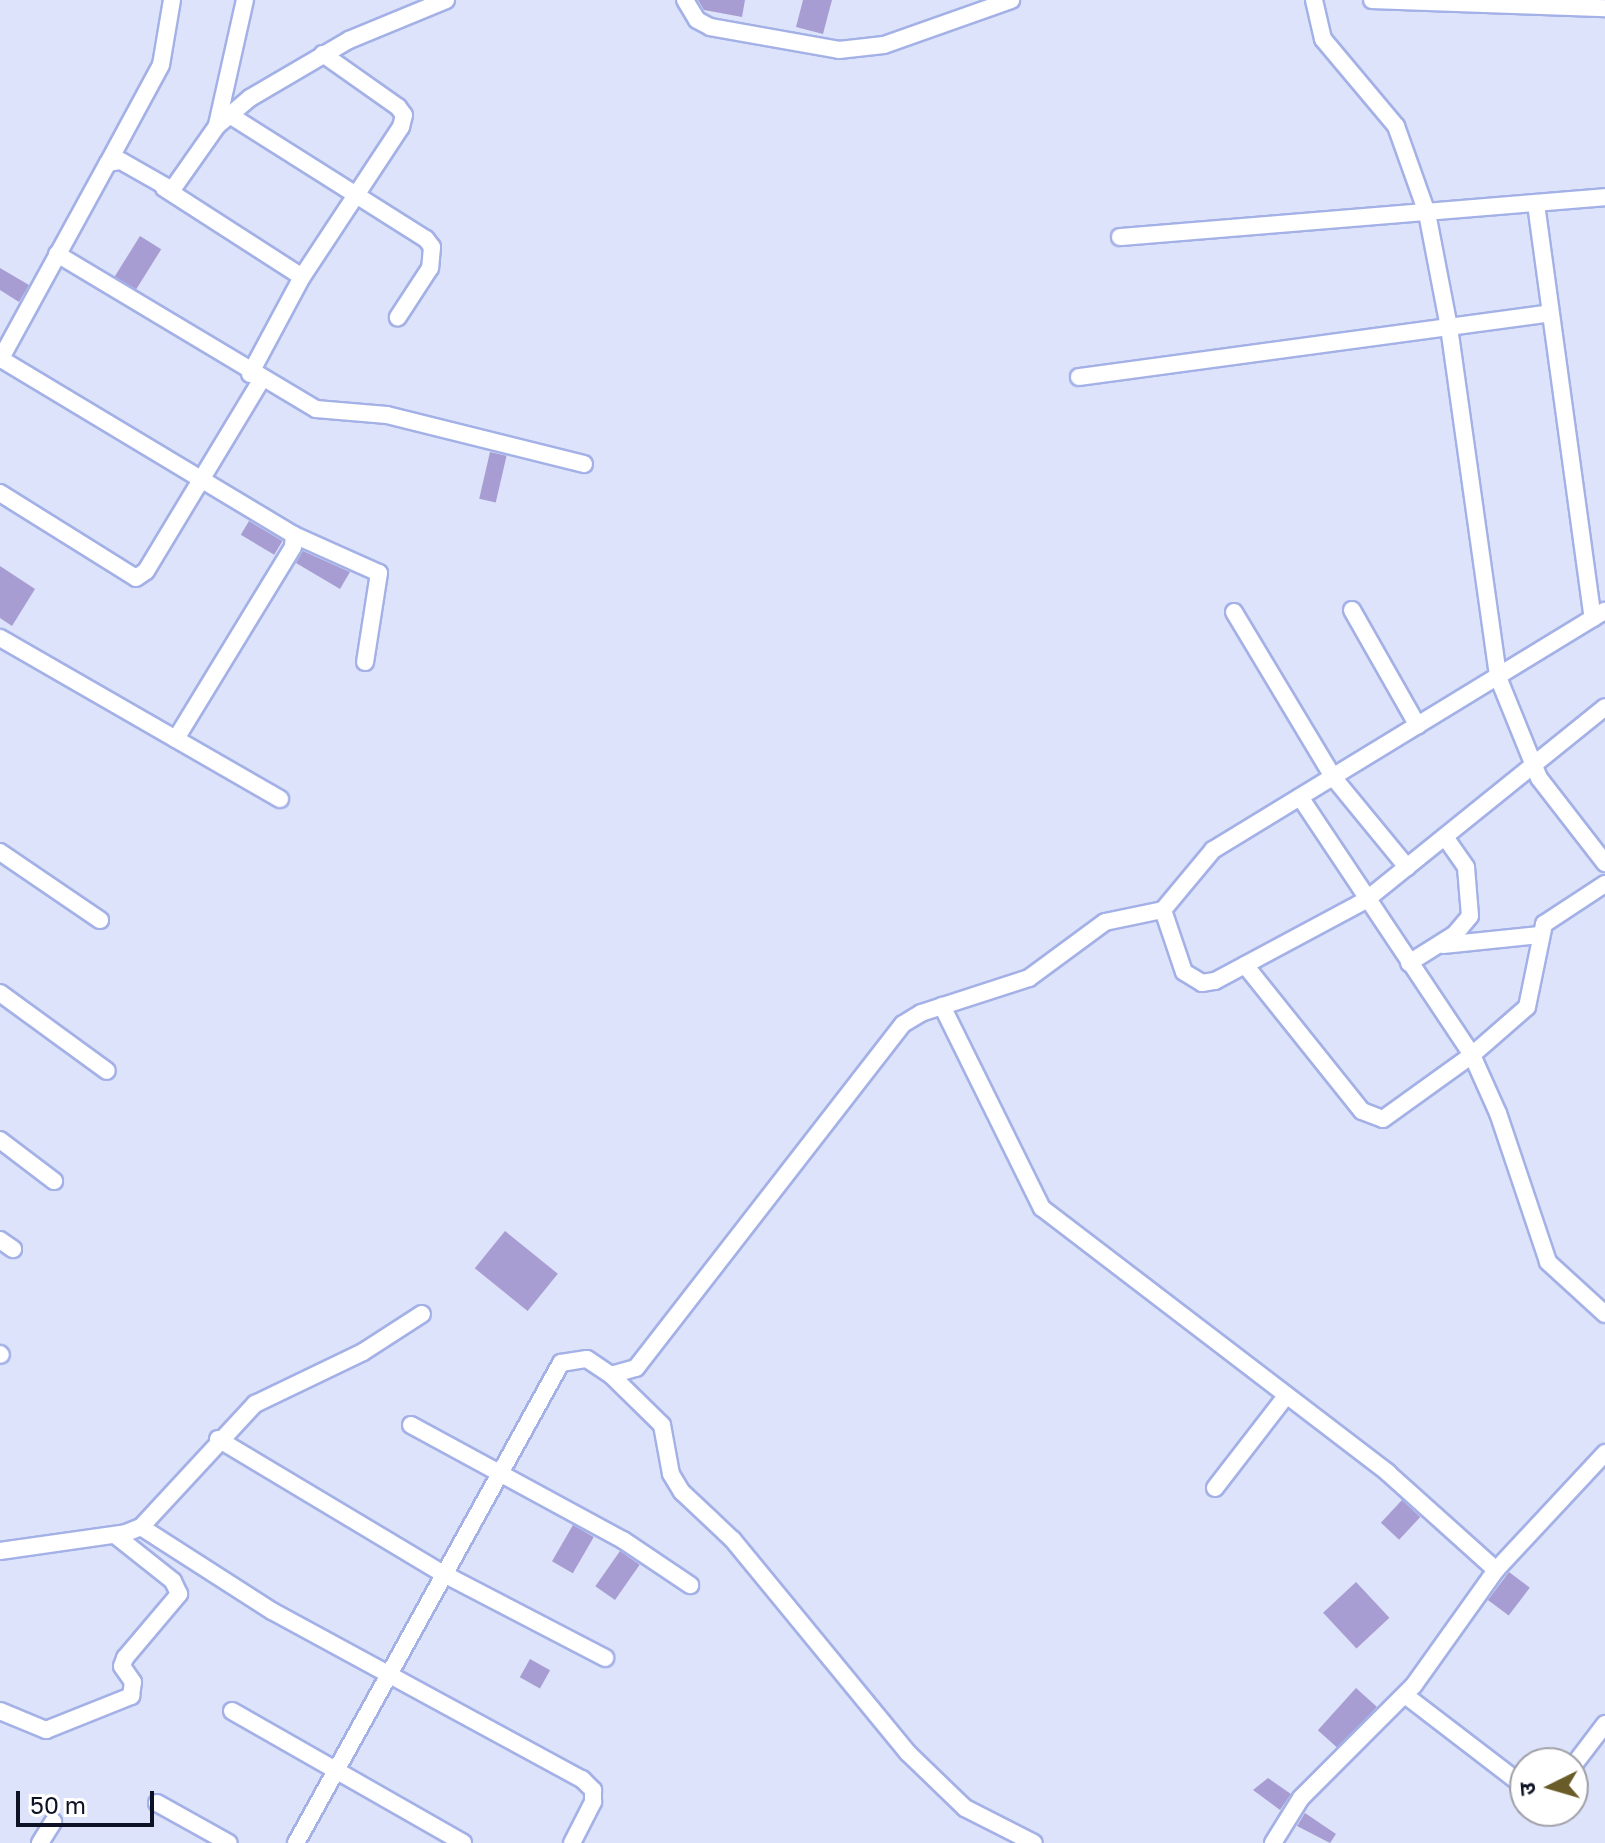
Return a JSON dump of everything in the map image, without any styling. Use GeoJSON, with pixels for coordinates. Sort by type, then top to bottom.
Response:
{"type":"FeatureCollection","features":[{"type":"Feature","properties":{"kind":"street"},"geometry":{"type":"LineString","coordinates":[[172,0],[161,65],[0,360],[294,535],[379,573],[365,662]]}},
{"type":"Feature","properties":{"kind":"street"},"geometry":{"type":"LineString","coordinates":[[223,120],[245,0]]}},
{"type":"Feature","properties":{"kind":"street"},"geometry":{"type":"LineString","coordinates":[[164,188],[180,185],[223,120],[323,54],[446,0]]}},
{"type":"Feature","properties":{"kind":"street"},"geometry":{"type":"LineString","coordinates":[[685,0],[697,20],[710,27],[839,50],[884,45],[1011,0]]}},
{"type":"Feature","properties":{"kind":"street"},"geometry":{"type":"LineString","coordinates":[[1314,0],[1331,51],[1375,94],[1396,126],[1427,213],[1449,327],[1498,677],[1533,766],[1605,863]]}},
{"type":"Feature","properties":{"kind":"street"},"geometry":{"type":"LineString","coordinates":[[1372,0],[1605,8]]}},
{"type":"Feature","properties":{"kind":"street"},"geometry":{"type":"LineString","coordinates":[[0,493],[136,578],[146,571],[202,479],[256,377],[302,277],[397,135],[404,115],[323,54]]}},
{"type":"Feature","properties":{"kind":"street"},"geometry":{"type":"LineString","coordinates":[[223,120],[357,191],[432,247],[430,268],[398,317]]}},
{"type":"Feature","properties":{"kind":"street"},"geometry":{"type":"LineString","coordinates":[[108,163],[121,161],[302,277]]}},
{"type":"Feature","properties":{"kind":"street"},"geometry":{"type":"LineString","coordinates":[[1120,237],[1605,197]]}},
{"type":"Feature","properties":{"kind":"street"},"geometry":{"type":"LineString","coordinates":[[611,1375],[636,1368],[903,1024],[942,1006],[1029,978],[1105,922],[1131,914],[1158,911],[1199,862],[1599,614],[1550,313],[1536,204]]}},
{"type":"Feature","properties":{"kind":"street"},"geometry":{"type":"LineString","coordinates":[[57,254],[256,377],[316,409],[387,415],[584,464]]}},
{"type":"Feature","properties":{"kind":"street"},"geometry":{"type":"LineString","coordinates":[[1079,377],[1550,313]]}},
{"type":"Feature","properties":{"kind":"street"},"geometry":{"type":"LineString","coordinates":[[176,739],[293,547],[294,535]]}},
{"type":"Feature","properties":{"kind":"street"},"geometry":{"type":"LineString","coordinates":[[1352,610],[1418,726]]}},
{"type":"Feature","properties":{"kind":"street"},"geometry":{"type":"LineString","coordinates":[[1234,612],[1333,777],[1407,867]]}},
{"type":"Feature","properties":{"kind":"street"},"geometry":{"type":"LineString","coordinates":[[0,638],[280,799]]}},
{"type":"Feature","properties":{"kind":"street"},"geometry":{"type":"LineString","coordinates":[[1158,911],[1178,960],[1190,979],[1215,981],[1366,900],[1605,707]]}},
{"type":"Feature","properties":{"kind":"street"},"geometry":{"type":"LineString","coordinates":[[1300,797],[1472,1055],[1498,1113],[1548,1262],[1605,1314]]}},
{"type":"Feature","properties":{"kind":"street"},"geometry":{"type":"LineString","coordinates":[[1409,963],[1464,927],[1472,902],[1466,867],[1445,837]]}},
{"type":"Feature","properties":{"kind":"street"},"geometry":{"type":"LineString","coordinates":[[0,852],[100,920]]}},
{"type":"Feature","properties":{"kind":"street"},"geometry":{"type":"LineString","coordinates":[[1245,965],[1372,1118],[1394,1113],[1472,1055],[1532,998],[1539,935],[1544,924],[1605,884]]}},
{"type":"Feature","properties":{"kind":"street"},"geometry":{"type":"LineString","coordinates":[[1438,945],[1539,935]]}},
{"type":"Feature","properties":{"kind":"street"},"geometry":{"type":"LineString","coordinates":[[0,993],[107,1071]]}},
{"type":"Feature","properties":{"kind":"street"},"geometry":{"type":"LineString","coordinates":[[942,1006],[1042,1208],[1388,1473],[1496,1570]]}},
{"type":"Feature","properties":{"kind":"street"},"geometry":{"type":"LineString","coordinates":[[0,1140],[54,1181]]}},
{"type":"Feature","properties":{"kind":"street"},"geometry":{"type":"LineString","coordinates":[[0,1551],[115,1535],[141,1527],[218,1439],[255,1404],[363,1352],[422,1314]]}},
{"type":"Feature","properties":{"kind":"street"},"geometry":{"type":"LineString","coordinates":[[296,1843],[497,1472],[561,1363],[587,1359],[611,1375],[662,1425],[671,1474],[682,1492],[733,1540],[907,1752],[965,1808],[1034,1843]]}},
{"type":"Feature","properties":{"kind":"street"},"geometry":{"type":"LineString","coordinates":[[1215,1488],[1286,1396]]}},
{"type":"Feature","properties":{"kind":"street"},"geometry":{"type":"LineString","coordinates":[[411,1425],[623,1540],[690,1585]]}},
{"type":"Feature","properties":{"kind":"street"},"geometry":{"type":"LineString","coordinates":[[218,1439],[442,1573],[605,1658]]}},
{"type":"Feature","properties":{"kind":"street"},"geometry":{"type":"LineString","coordinates":[[1273,1843],[1317,1779],[1405,1695],[1496,1570],[1588,1466],[1605,1453]]}},
{"type":"Feature","properties":{"kind":"street"},"geometry":{"type":"LineString","coordinates":[[141,1527],[272,1611],[389,1671],[582,1779],[593,1790],[593,1802],[572,1843]]}},
{"type":"Feature","properties":{"kind":"street"},"geometry":{"type":"LineString","coordinates":[[0,1730],[4,1713],[46,1730],[131,1696],[133,1682],[122,1666],[125,1658],[179,1594],[173,1581],[115,1535]]}},
{"type":"Feature","properties":{"kind":"street"},"geometry":{"type":"LineString","coordinates":[[1405,1695],[1509,1775]]}},
{"type":"Feature","properties":{"kind":"street"},"geometry":{"type":"LineString","coordinates":[[232,1711],[335,1774],[463,1843]]}},
{"type":"Feature","properties":{"kind":"street"},"geometry":{"type":"LineString","coordinates":[[1587,1747],[1605,1724]]}},
{"type":"Feature","properties":{"kind":"street"},"geometry":{"type":"LineString","coordinates":[[157,1803],[229,1843]]}},
{"type":"Feature","properties":{"kind":"street"},"geometry":{"type":"LineString","coordinates":[[40,1843],[53,1822]]}},
{"type":"Feature","properties":{"kind":"building"},"geometry":{"type":"Polygon","coordinates":[[[698,0],[745,0],[742,17],[704,10],[698,0]]]}},
{"type":"Feature","properties":{"kind":"building"},"geometry":{"type":"Polygon","coordinates":[[[803,0],[832,0],[823,34],[796,27],[803,0]]]}},
{"type":"Feature","properties":{"kind":"building"},"geometry":{"type":"Polygon","coordinates":[[[140,236],[161,249],[136,290],[115,277],[140,236]]]}},
{"type":"Feature","properties":{"kind":"building"},"geometry":{"type":"Polygon","coordinates":[[[0,268],[29,285],[19,302],[0,290],[0,268]]]}},
{"type":"Feature","properties":{"kind":"building"},"geometry":{"type":"Polygon","coordinates":[[[490,452],[507,456],[496,503],[479,499],[490,452]]]}},
{"type":"Feature","properties":{"kind":"building"},"geometry":{"type":"Polygon","coordinates":[[[249,521],[282,541],[274,555],[241,535],[249,521]]]}},
{"type":"Feature","properties":{"kind":"building"},"geometry":{"type":"Polygon","coordinates":[[[303,551],[350,572],[340,589],[296,563],[303,551]]]}},
{"type":"Feature","properties":{"kind":"building"},"geometry":{"type":"Polygon","coordinates":[[[0,566],[35,589],[12,626],[0,618],[0,566]]]}},
{"type":"Feature","properties":{"kind":"building"},"geometry":{"type":"Polygon","coordinates":[[[505,1231],[558,1274],[528,1311],[475,1268],[505,1231]]]}},
{"type":"Feature","properties":{"kind":"building"},"geometry":{"type":"Polygon","coordinates":[[[1402,1500],[1420,1517],[1399,1540],[1381,1523],[1402,1500]]]}},
{"type":"Feature","properties":{"kind":"building"},"geometry":{"type":"Polygon","coordinates":[[[573,1525],[594,1537],[573,1573],[552,1561],[573,1525]]]}},
{"type":"Feature","properties":{"kind":"building"},"geometry":{"type":"Polygon","coordinates":[[[620,1551],[640,1565],[615,1600],[595,1586],[620,1551]]]}},
{"type":"Feature","properties":{"kind":"building"},"geometry":{"type":"Polygon","coordinates":[[[1509,1572],[1530,1588],[1509,1616],[1488,1600],[1509,1572]]]}},
{"type":"Feature","properties":{"kind":"building"},"geometry":{"type":"Polygon","coordinates":[[[1356,1582],[1389,1618],[1357,1649],[1323,1613],[1356,1582]]]}},
{"type":"Feature","properties":{"kind":"building"},"geometry":{"type":"Polygon","coordinates":[[[530,1659],[550,1670],[540,1689],[520,1677],[530,1659]]]}},
{"type":"Feature","properties":{"kind":"building"},"geometry":{"type":"Polygon","coordinates":[[[1356,1688],[1377,1707],[1339,1749],[1318,1730],[1356,1688]]]}},
{"type":"Feature","properties":{"kind":"building"},"geometry":{"type":"Polygon","coordinates":[[[1268,1778],[1291,1794],[1280,1810],[1253,1790],[1268,1778]]]}},
{"type":"Feature","properties":{"kind":"building"},"geometry":{"type":"Polygon","coordinates":[[[1305,1813],[1336,1834],[1330,1843],[1297,1826],[1305,1813]]]}}]}
